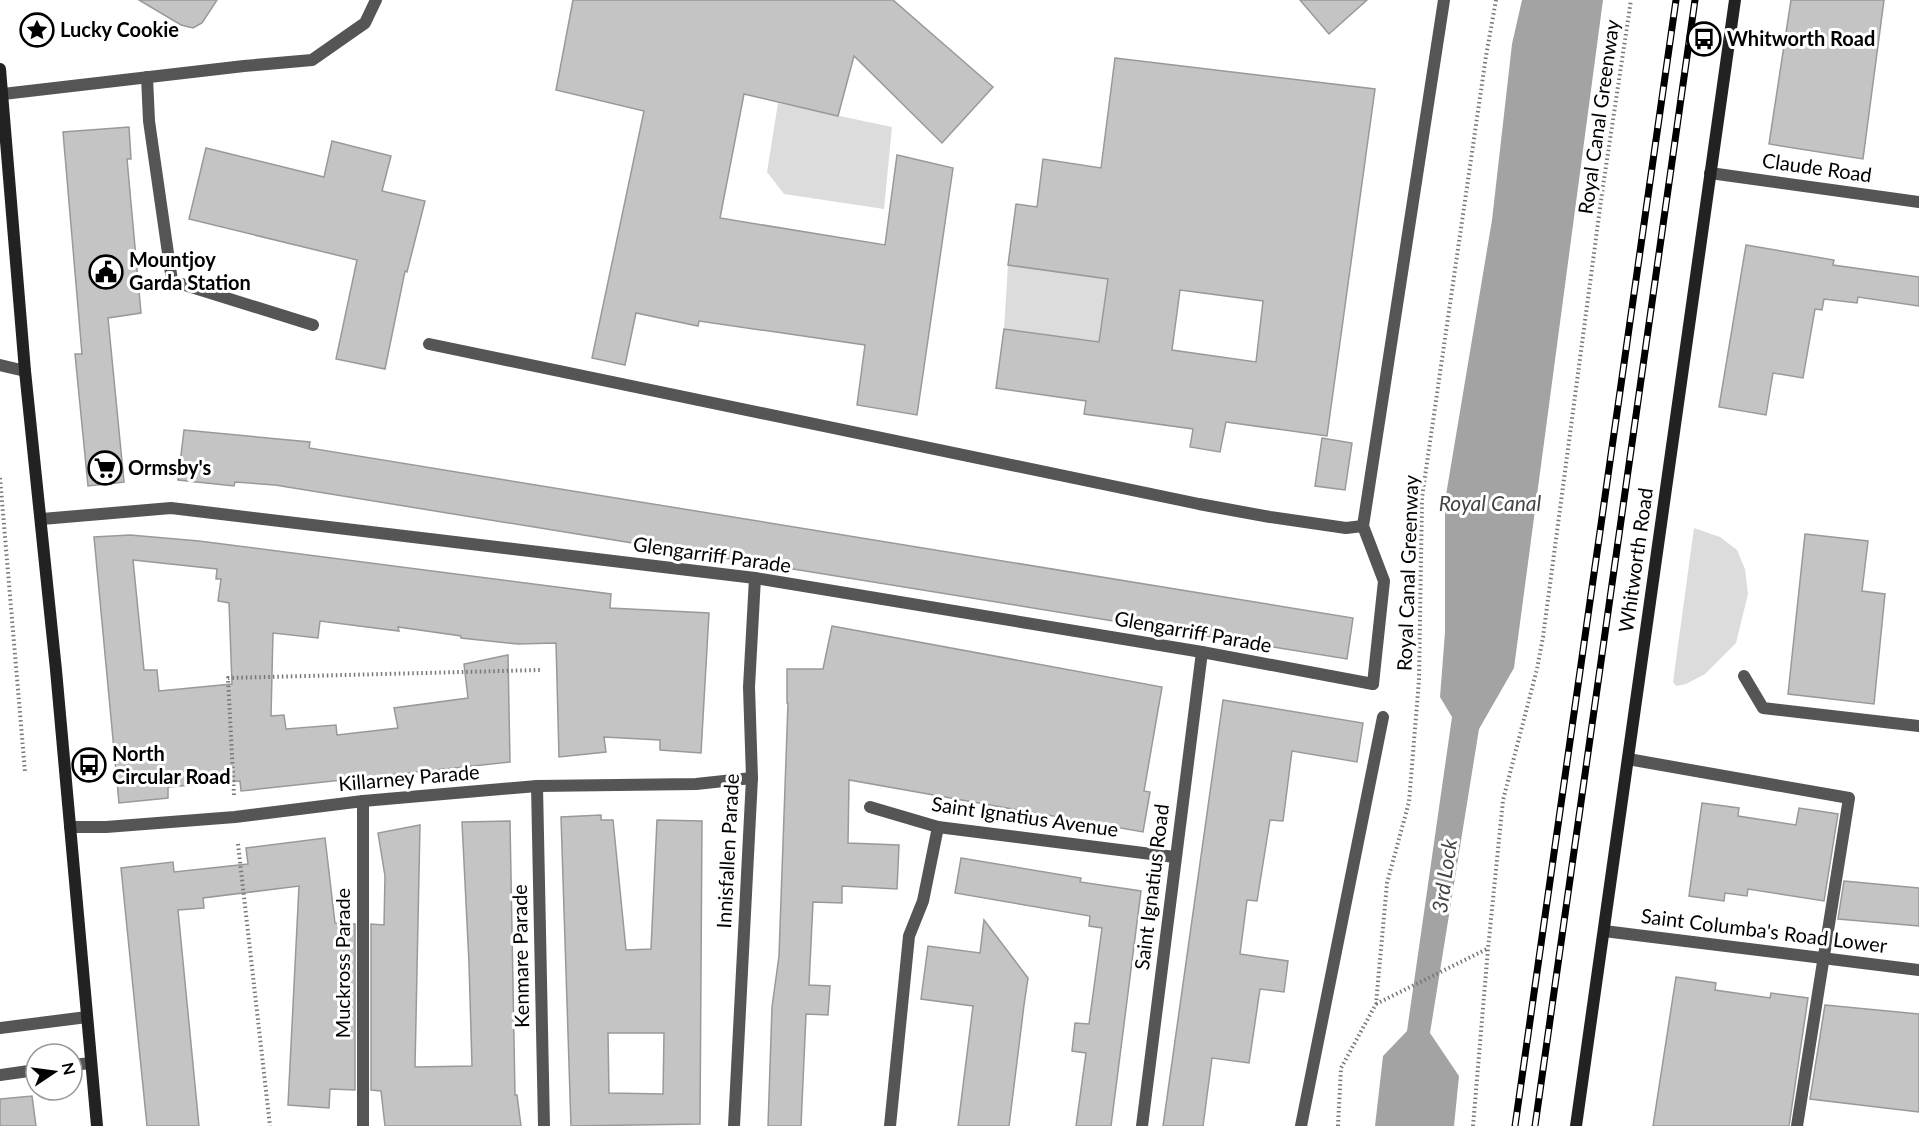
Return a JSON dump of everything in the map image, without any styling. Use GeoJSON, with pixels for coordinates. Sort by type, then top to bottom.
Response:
{"type":"FeatureCollection","features":[{"type":"Feature","properties":{"kind":"street"},"geometry":{"type":"LineString","coordinates":[[3,94],[312,60],[365,23],[376,0]]}},
{"type":"Feature","properties":{"kind":"street"},"geometry":{"type":"LineString","coordinates":[[429,344],[1199,504],[1335,527],[1363,526],[1444,0]]}},
{"type":"Feature","properties":{"kind":"street","name":"Whitworth Road"},"geometry":{"type":"LineString","coordinates":[[1576,1126],[1735,0]]}},
{"type":"Feature","properties":{"kind":"street"},"geometry":{"type":"LineString","coordinates":[[0,69],[25,370],[42,519],[97,1126]]}},
{"type":"Feature","properties":{"kind":"street"},"geometry":{"type":"LineString","coordinates":[[147,77],[149,121],[172,281],[313,324]]}},
{"type":"Feature","properties":{"kind":"street","name":"Claude Road"},"geometry":{"type":"LineString","coordinates":[[1710,173],[1919,202]]}},
{"type":"Feature","properties":{"kind":"street"},"geometry":{"type":"LineString","coordinates":[[0,365],[25,370]]}},
{"type":"Feature","properties":{"kind":"street","name":"Glengarriff Parade"},"geometry":{"type":"LineString","coordinates":[[42,519],[171,508],[755,578],[1202,652],[1373,684],[1384,581],[1363,526]]}},
{"type":"Feature","properties":{"kind":"street","name":"Innisfallen Parade"},"geometry":{"type":"LineString","coordinates":[[734,1126],[752,778],[749,687],[755,578]]}},
{"type":"Feature","properties":{"kind":"street","name":"Saint Ignatius Road"},"geometry":{"type":"LineString","coordinates":[[1142,1126],[1202,652]]}},
{"type":"Feature","properties":{"kind":"street"},"geometry":{"type":"LineString","coordinates":[[1744,676],[1763,708],[1919,726]]}},
{"type":"Feature","properties":{"kind":"street"},"geometry":{"type":"LineString","coordinates":[[1301,1126],[1383,717]]}},
{"type":"Feature","properties":{"kind":"street"},"geometry":{"type":"LineString","coordinates":[[1628,759],[1849,798],[1797,1126]]}},
{"type":"Feature","properties":{"kind":"street","name":"Killarney Parade"},"geometry":{"type":"LineString","coordinates":[[70,826],[106,827],[235,817],[363,801],[537,786],[696,784],[752,778]]}},
{"type":"Feature","properties":{"kind":"street","name":"Kenmare Parade"},"geometry":{"type":"LineString","coordinates":[[537,786],[544,1126]]}},
{"type":"Feature","properties":{"kind":"street","name":"Muckross Parade"},"geometry":{"type":"LineString","coordinates":[[363,801],[363,1126]]}},
{"type":"Feature","properties":{"kind":"street","name":"Saint Ignatius Avenue"},"geometry":{"type":"LineString","coordinates":[[870,807],[938,827],[1175,857]]}},
{"type":"Feature","properties":{"kind":"street"},"geometry":{"type":"LineString","coordinates":[[890,1126],[909,936],[922,901],[938,827]]}},
{"type":"Feature","properties":{"kind":"street","name":"Saint Columba's Road Lower"},"geometry":{"type":"LineString","coordinates":[[1604,931],[1919,970]]}},
{"type":"Feature","properties":{"kind":"street"},"geometry":{"type":"LineString","coordinates":[[0,1028],[87,1017]]}},
{"type":"Feature","properties":{"kind":"street"},"geometry":{"type":"LineString","coordinates":[[84,1064],[91,1063]]}},
{"type":"Feature","properties":{"kind":"street"},"geometry":{"type":"LineString","coordinates":[[0,1075],[24,1072]]}},
{"type":"Feature","properties":{"kind":"path","name":"Royal Canal Greenway"},"geometry":{"type":"LineString","coordinates":[[1338,1126],[1341,1068],[1376,1004],[1387,883],[1409,802],[1419,680],[1422,497],[1496,0]]}},
{"type":"Feature","properties":{"kind":"path","name":"Royal Canal Greenway"},"geometry":{"type":"LineString","coordinates":[[1473,1126],[1503,800],[1538,669],[1600,205],[1631,0]]}},
{"type":"Feature","properties":{"kind":"path"},"geometry":{"type":"LineString","coordinates":[[0,478],[25,772]]}},
{"type":"Feature","properties":{"kind":"path"},"geometry":{"type":"LineString","coordinates":[[235,817],[228,678],[540,670]]}},
{"type":"Feature","properties":{"kind":"path"},"geometry":{"type":"LineString","coordinates":[[238,844],[270,1126]]}},
{"type":"Feature","properties":{"kind":"path"},"geometry":{"type":"LineString","coordinates":[[1376,1004],[1488,949]]}},
{"type":"Feature","properties":{"kind":"shaded area"},"geometry":{"type":"Polygon","coordinates":[[[778,103],[892,127],[884,209],[784,194],[767,172],[778,103]]]}},
{"type":"Feature","properties":{"kind":"shaded area"},"geometry":{"type":"Polygon","coordinates":[[[1008,265],[1108,279],[1099,342],[1004,329],[1008,265]]]}},
{"type":"Feature","properties":{"kind":"shaded area"},"geometry":{"type":"Polygon","coordinates":[[[1694,528],[1720,537],[1737,550],[1745,569],[1748,594],[1736,643],[1705,674],[1686,684],[1676,686],[1673,682],[1694,528]]]}},
{"type":"Feature","properties":{"kind":"water","name":"Royal Canal"},"geometry":{"type":"Polygon","coordinates":[[[1522,0],[1603,0],[1514,668],[1479,729],[1430,1033],[1459,1076],[1454,1126],[1375,1126],[1383,1056],[1407,1031],[1452,717],[1440,697],[1445,632],[1445,501],[1492,220],[1512,44],[1522,0]]]}},
{"type":"Feature","properties":{"kind":"building"},"geometry":{"type":"Polygon","coordinates":[[[139,0],[217,0],[202,23],[193,28],[181,25],[139,0]]]}},
{"type":"Feature","properties":{"kind":"building"},"geometry":{"type":"Polygon","coordinates":[[[573,0],[893,0],[993,87],[942,143],[854,56],[838,116],[744,94],[720,218],[885,245],[897,155],[953,168],[917,415],[857,405],[865,345],[699,321],[698,326],[636,313],[625,365],[592,358],[644,111],[556,90],[573,0]]]}},
{"type":"Feature","properties":{"kind":"building"},"geometry":{"type":"Polygon","coordinates":[[[1300,0],[1367,0],[1329,34],[1300,0]]]}},
{"type":"Feature","properties":{"kind":"building"},"geometry":{"type":"Polygon","coordinates":[[[1791,0],[1884,0],[1863,159],[1769,144],[1791,0]]]}},
{"type":"Feature","properties":{"kind":"building"},"geometry":{"type":"Polygon","coordinates":[[[1115,58],[1375,89],[1327,436],[1226,422],[1220,452],[1190,447],[1193,429],[1084,414],[1086,401],[996,388],[1004,329],[1099,342],[1108,279],[1008,265],[1016,204],[1037,207],[1043,159],[1101,168],[1115,58]],[[1180,290],[1172,350],[1256,362],[1263,301],[1180,290]]]}},
{"type":"Feature","properties":{"kind":"building"},"geometry":{"type":"Polygon","coordinates":[[[129,127],[131,159],[127,159],[141,313],[108,318],[124,482],[88,486],[75,354],[82,354],[63,132],[129,127]]]}},
{"type":"Feature","properties":{"kind":"building"},"geometry":{"type":"Polygon","coordinates":[[[332,141],[391,156],[382,191],[425,201],[407,272],[405,271],[385,369],[336,359],[357,260],[189,219],[206,148],[324,177],[332,141]]]}},
{"type":"Feature","properties":{"kind":"building"},"geometry":{"type":"Polygon","coordinates":[[[1746,245],[1834,260],[1833,265],[1919,277],[1919,306],[1858,297],[1857,303],[1824,299],[1822,310],[1815,309],[1803,378],[1773,373],[1766,415],[1719,407],[1746,245]]]}},
{"type":"Feature","properties":{"kind":"building"},"geometry":{"type":"Polygon","coordinates":[[[184,430],[310,442],[309,448],[1353,618],[1347,659],[275,485],[235,482],[234,486],[178,480],[184,430]]]}},
{"type":"Feature","properties":{"kind":"building"},"geometry":{"type":"Polygon","coordinates":[[[1322,438],[1352,443],[1345,490],[1315,486],[1322,438]]]}},
{"type":"Feature","properties":{"kind":"building"},"geometry":{"type":"Polygon","coordinates":[[[1805,534],[1868,541],[1862,591],[1885,594],[1874,704],[1788,694],[1805,534]]]}},
{"type":"Feature","properties":{"kind":"building"},"geometry":{"type":"Polygon","coordinates":[[[130,535],[199,541],[611,594],[610,608],[709,613],[701,753],[660,750],[660,740],[604,737],[606,752],[559,757],[556,643],[518,644],[461,638],[461,636],[398,627],[399,631],[320,621],[318,638],[273,633],[271,716],[284,715],[286,729],[336,725],[337,735],[398,728],[394,708],[468,698],[464,664],[508,655],[510,762],[241,791],[240,781],[168,787],[168,798],[119,803],[94,537],[130,535]],[[133,560],[144,670],[157,670],[159,691],[232,684],[229,603],[218,601],[221,579],[216,579],[217,569],[133,560]]]}},
{"type":"Feature","properties":{"kind":"building"},"geometry":{"type":"Polygon","coordinates":[[[832,626],[1162,687],[1144,791],[1150,792],[1143,832],[849,780],[848,843],[899,845],[897,889],[842,886],[842,903],[813,902],[809,985],[830,986],[828,1015],[806,1014],[801,1126],[768,1126],[772,1007],[779,956],[788,703],[787,669],[823,669],[832,626]]]}},
{"type":"Feature","properties":{"kind":"building"},"geometry":{"type":"Polygon","coordinates":[[[1223,700],[1363,723],[1357,762],[1292,751],[1283,821],[1270,820],[1257,901],[1247,900],[1240,954],[1288,961],[1284,992],[1260,989],[1249,1063],[1212,1058],[1203,1126],[1163,1126],[1223,700]]]}},
{"type":"Feature","properties":{"kind":"building"},"geometry":{"type":"Polygon","coordinates":[[[1702,803],[1739,808],[1738,816],[1796,825],[1799,808],[1838,814],[1824,901],[1748,889],[1747,896],[1725,893],[1724,901],[1689,896],[1702,803]]]}},
{"type":"Feature","properties":{"kind":"building"},"geometry":{"type":"Polygon","coordinates":[[[601,815],[601,820],[613,820],[626,950],[651,949],[657,820],[702,821],[700,1124],[571,1126],[561,817],[601,815]],[[608,1033],[609,1093],[663,1094],[664,1033],[608,1033]]]}},
{"type":"Feature","properties":{"kind":"building"},"geometry":{"type":"Polygon","coordinates":[[[510,821],[515,1095],[517,1095],[521,1126],[385,1126],[381,1091],[371,1090],[371,924],[384,925],[385,876],[378,833],[420,825],[415,1067],[472,1066],[462,822],[510,821]]]}},
{"type":"Feature","properties":{"kind":"building"},"geometry":{"type":"Polygon","coordinates":[[[325,838],[335,923],[355,924],[355,1090],[330,1089],[329,1108],[288,1105],[299,886],[203,898],[204,908],[178,910],[199,1126],[147,1126],[121,868],[173,862],[174,872],[248,864],[246,848],[325,838]]]}},
{"type":"Feature","properties":{"kind":"building"},"geometry":{"type":"Polygon","coordinates":[[[961,858],[1081,878],[1080,882],[1141,891],[1111,1126],[1076,1126],[1086,1053],[1072,1051],[1075,1023],[1089,1024],[1102,928],[1089,926],[1090,916],[955,893],[961,858]]]}},
{"type":"Feature","properties":{"kind":"building"},"geometry":{"type":"Polygon","coordinates":[[[1844,881],[1919,888],[1919,926],[1838,919],[1844,881]]]}},
{"type":"Feature","properties":{"kind":"building"},"geometry":{"type":"Polygon","coordinates":[[[984,920],[1028,978],[1009,1126],[958,1126],[973,1006],[921,999],[928,946],[980,953],[984,920]]]}},
{"type":"Feature","properties":{"kind":"building"},"geometry":{"type":"Polygon","coordinates":[[[1676,977],[1716,983],[1715,990],[1770,998],[1771,993],[1808,998],[1789,1126],[1653,1126],[1676,977]]]}},
{"type":"Feature","properties":{"kind":"building"},"geometry":{"type":"Polygon","coordinates":[[[1825,1005],[1919,1014],[1919,1112],[1810,1099],[1825,1005]]]}},
{"type":"Feature","properties":{"kind":"building"},"geometry":{"type":"Polygon","coordinates":[[[24,1097],[24,1102],[33,1102],[36,1126],[0,1126],[0,1099],[24,1097]]]}},
{"type":"Feature","properties":{"kind":"railway"},"geometry":{"type":"LineString","coordinates":[[1515,1126],[1676,0]]}},
{"type":"Feature","properties":{"kind":"railway"},"geometry":{"type":"LineString","coordinates":[[1535,1126],[1695,0]]}},
{"type":"Feature","properties":{"kind":"place","name":"Lucky Cookie"},"geometry":{"type":"Point","coordinates":[37,30]}},
{"type":"Feature","properties":{"kind":"place","name":"Whitworth Road"},"geometry":{"type":"Point","coordinates":[1704,39]}},
{"type":"Feature","properties":{"kind":"place","name":"Mountjoy Garda Station"},"geometry":{"type":"Point","coordinates":[106,272]}},
{"type":"Feature","properties":{"kind":"place","name":"Ormsby's"},"geometry":{"type":"Point","coordinates":[105,468]}},
{"type":"Feature","properties":{"kind":"place","name":"North Circular Road"},"geometry":{"type":"Point","coordinates":[89,765]}},
{"type":"Feature","properties":{"kind":"water label","name":"3rd Lock"},"geometry":{"type":"Point","coordinates":[1445,876]}}]}
